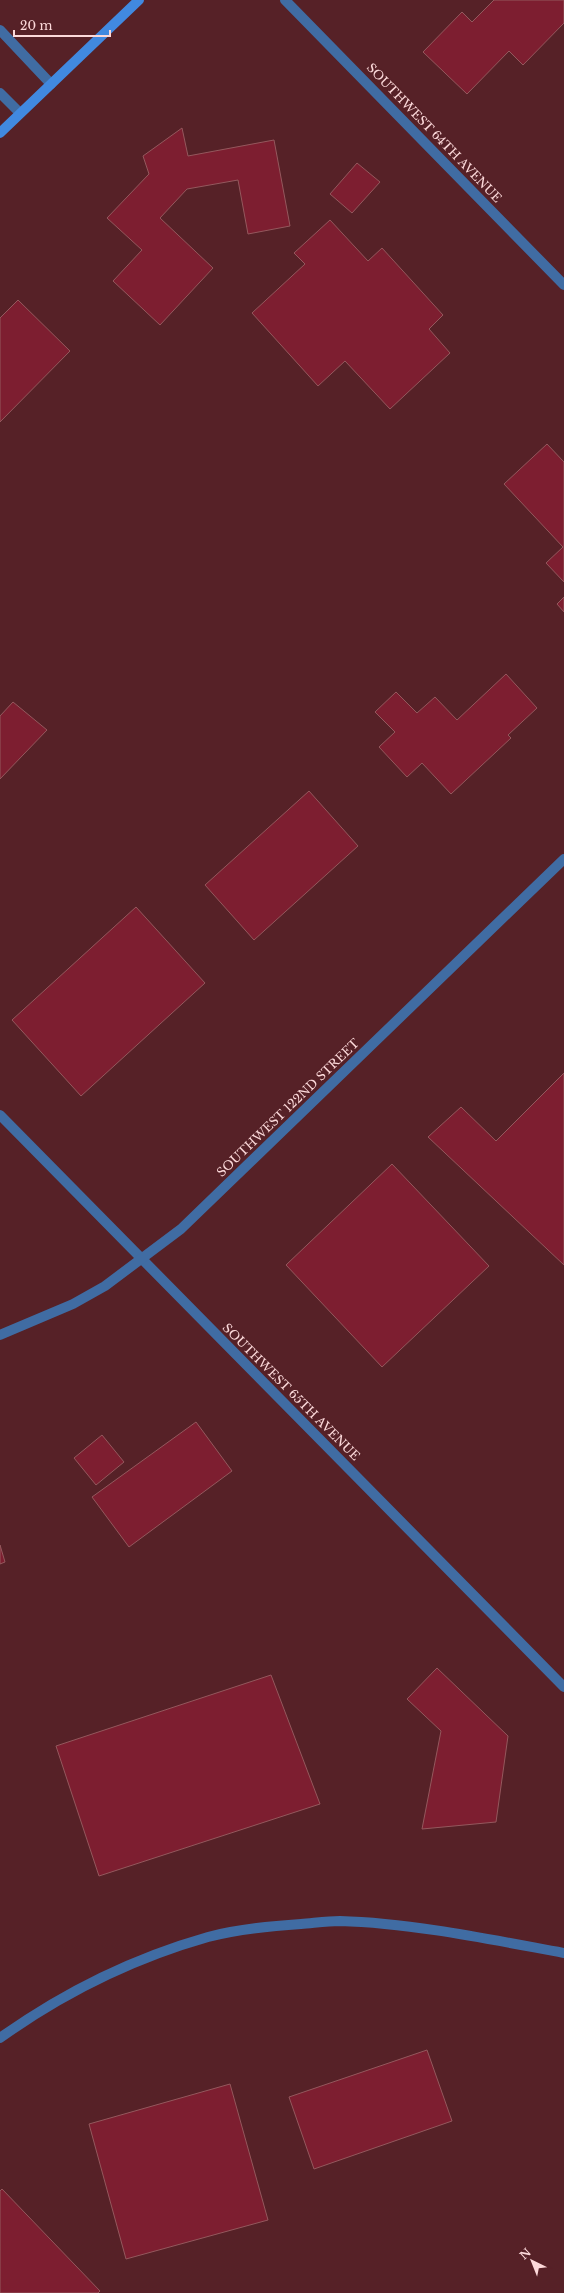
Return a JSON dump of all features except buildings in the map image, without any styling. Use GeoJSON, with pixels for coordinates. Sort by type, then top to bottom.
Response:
{"type":"FeatureCollection","features":[{"type":"Feature","properties":{"kind":"street"},"geometry":{"type":"LineString","coordinates":[[0,133],[139,0]]}},
{"type":"Feature","properties":{"kind":"street","name":"SOUTHWEST 64TH AVENUE"},"geometry":{"type":"LineString","coordinates":[[285,0],[564,286]]}},
{"type":"Feature","properties":{"kind":"street"},"geometry":{"type":"LineString","coordinates":[[0,30],[52,84]]}},
{"type":"Feature","properties":{"kind":"street"},"geometry":{"type":"LineString","coordinates":[[0,93],[20,113]]}},
{"type":"Feature","properties":{"kind":"street","name":"SOUTHWEST 122ND STREET"},"geometry":{"type":"LineString","coordinates":[[0,1335],[73,1304],[105,1286],[181,1229],[564,859]]}},
{"type":"Feature","properties":{"kind":"street","name":"SOUTHWEST 65TH AVENUE"},"geometry":{"type":"LineString","coordinates":[[0,1115],[564,1687]]}},
{"type":"Feature","properties":{"kind":"street"},"geometry":{"type":"LineString","coordinates":[[0,2038],[34,2014],[86,1985],[143,1959],[209,1936],[272,1926],[340,1921],[416,1928],[564,1953]]}}]}
